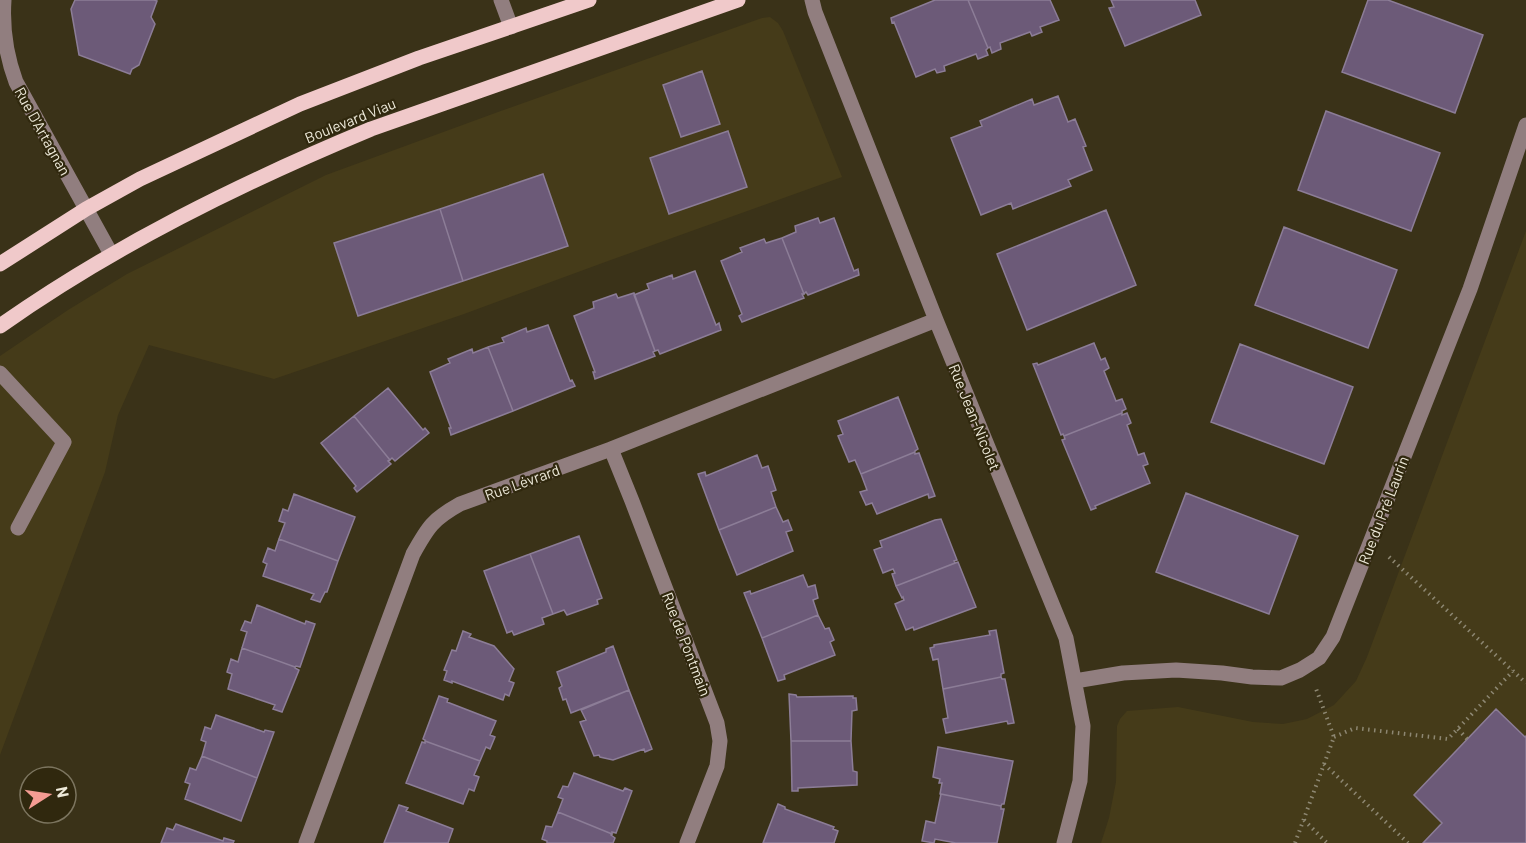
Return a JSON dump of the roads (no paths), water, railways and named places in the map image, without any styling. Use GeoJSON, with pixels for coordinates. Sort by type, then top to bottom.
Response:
{"type":"FeatureCollection","features":[{"type":"Feature","properties":{"kind":"main road"},"geometry":{"type":"LineString","coordinates":[[0,264],[86,209],[140,179],[300,104],[419,58],[589,0]]}},
{"type":"Feature","properties":{"kind":"main road","name":"Boulevard Viau"},"geometry":{"type":"LineString","coordinates":[[0,326],[111,254],[235,189],[317,151],[371,129],[738,0]]}},
{"type":"Feature","properties":{"kind":"street","name":"Rue D'Artagnan"},"geometry":{"type":"LineString","coordinates":[[4,0],[3,25],[6,48],[9,65],[16,82],[111,254]]}},
{"type":"Feature","properties":{"kind":"street"},"geometry":{"type":"LineString","coordinates":[[501,0],[511,27]]}},
{"type":"Feature","properties":{"kind":"street","name":"Rue Jean-Nicolet"},"geometry":{"type":"LineString","coordinates":[[812,0],[936,320],[1066,638],[1083,726],[1080,781],[1064,843]]}},
{"type":"Feature","properties":{"kind":"street","name":"Rue du Pré Laurin"},"geometry":{"type":"LineString","coordinates":[[1075,681],[1176,670],[1281,678],[1319,658],[1333,637],[1470,289],[1526,125]]}},
{"type":"Feature","properties":{"kind":"street","name":"Rue Lévrard"},"geometry":{"type":"LineString","coordinates":[[306,843],[413,554],[425,532],[440,515],[460,504],[611,449],[936,320]]}},
{"type":"Feature","properties":{"kind":"street"},"geometry":{"type":"LineString","coordinates":[[0,373],[64,442],[18,528]]}},
{"type":"Feature","properties":{"kind":"street","name":"Rue de Pontmain"},"geometry":{"type":"LineString","coordinates":[[611,449],[717,723],[720,741],[717,766],[687,843]]}}]}
